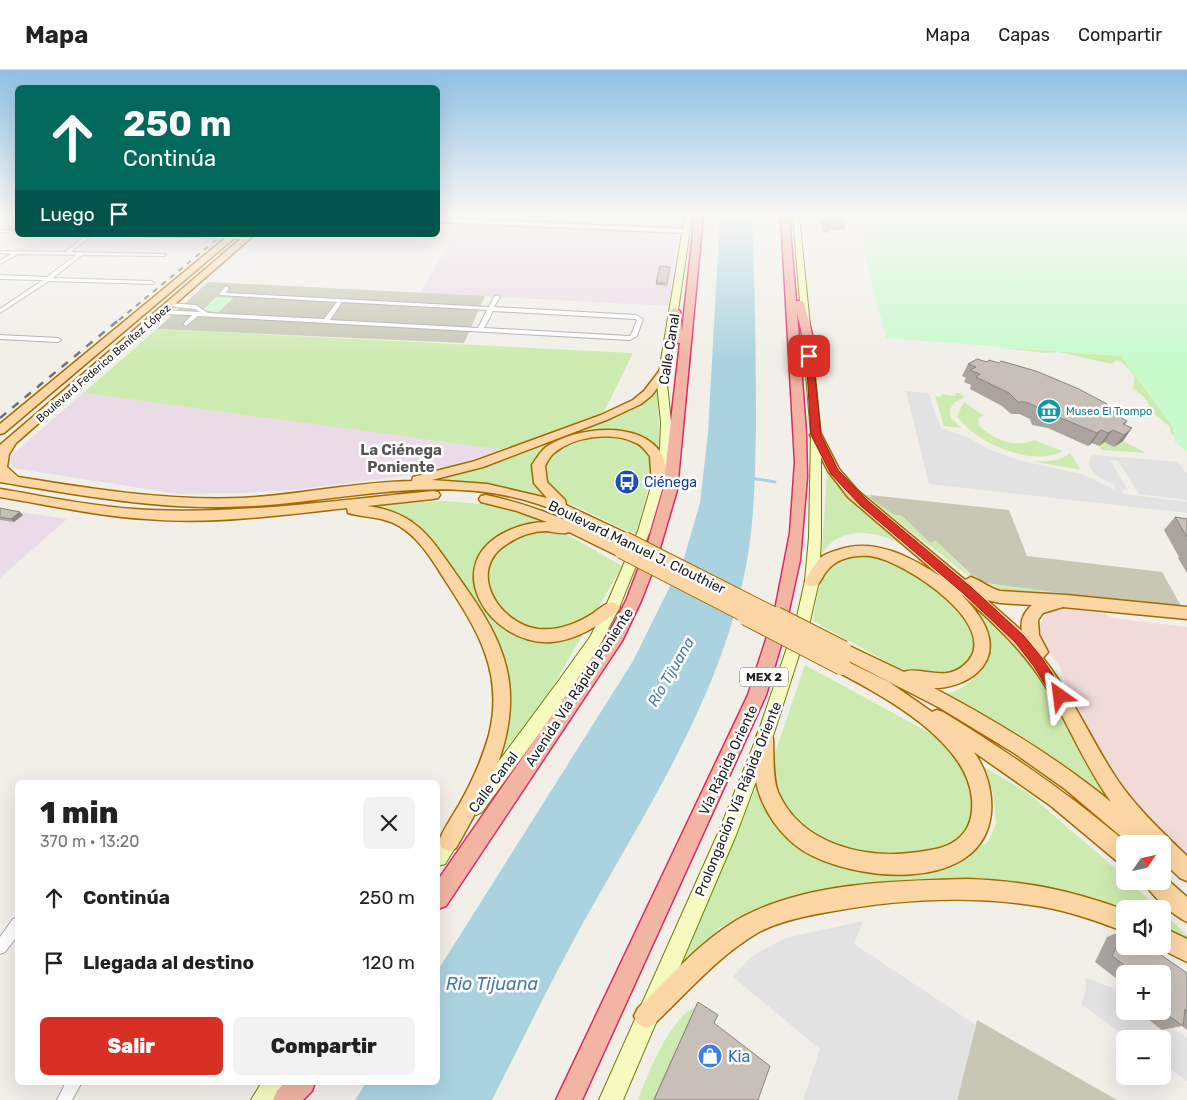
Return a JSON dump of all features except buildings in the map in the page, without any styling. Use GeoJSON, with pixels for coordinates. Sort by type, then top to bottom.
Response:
{"type":"FeatureCollection","features":[{"type":"Feature","properties":{"kind":"highway","name":"Avenida Vía Rápida Poniente"},"geometry":{"type":"LineString","coordinates":[[440,895],[551,734],[616,636],[631,608],[663,522],[670,490],[676,443],[689,264]]}},
{"type":"Feature","properties":{"kind":"highway","name":"Vía Rápida Oriente"},"geometry":{"type":"LineString","coordinates":[[569,1100],[728,762],[774,649],[786,597],[800,477],[801,438],[788,264]]}},
{"type":"Feature","properties":{"kind":"highway"},"geometry":{"type":"LineString","coordinates":[[790,264],[808,338]]}},
{"type":"Feature","properties":{"kind":"highway"},"geometry":{"type":"LineString","coordinates":[[675,311],[681,376]]}},
{"type":"Feature","properties":{"kind":"highway"},"geometry":{"type":"LineString","coordinates":[[286,1100],[300,1085]]}},
{"type":"Feature","properties":{"kind":"highway"},"geometry":{"type":"LineString","coordinates":[[297,1100],[307,1085]]}},
{"type":"Feature","properties":{"kind":"main road","name":"Boulevard Federico Benítez López"},"geometry":{"type":"LineString","coordinates":[[0,430],[199,264]]}},
{"type":"Feature","properties":{"kind":"main road","name":"Boulevard Federico Benítez López"},"geometry":{"type":"LineString","coordinates":[[0,451],[216,264]]}},
{"type":"Feature","properties":{"kind":"main road","name":"Calle Canal"},"geometry":{"type":"LineString","coordinates":[[440,854],[563,688],[595,641],[612,608],[644,531],[658,486],[666,448],[666,422],[662,384],[681,264]]}},
{"type":"Feature","properties":{"kind":"main road","name":"Prolongación Vía Rápida Oriente"},"geometry":{"type":"LineString","coordinates":[[611,1100],[646,1016],[727,836],[764,739],[803,621],[812,581],[816,537],[816,435],[801,264]]}},
{"type":"Feature","properties":{"kind":"main road"},"geometry":{"type":"LineString","coordinates":[[391,486],[479,464],[606,417],[637,402],[648,393],[664,372]]}},
{"type":"Feature","properties":{"kind":"main road"},"geometry":{"type":"LineString","coordinates":[[580,517],[550,496],[544,490],[536,475],[538,463],[546,454],[565,442],[607,432],[622,434],[644,443],[655,454],[658,462],[658,486]]}},
{"type":"Feature","properties":{"kind":"main road"},"geometry":{"type":"LineString","coordinates":[[816,435],[834,471],[864,504],[968,591],[1020,639],[1052,682],[1095,760],[1130,812],[1152,835]]}},
{"type":"Feature","properties":{"kind":"main road"},"geometry":{"type":"LineString","coordinates":[[13,441],[3,454],[1,468],[15,481]]}},
{"type":"Feature","properties":{"kind":"main road","name":"Boulevard Manuel J. Clouthier"},"geometry":{"type":"LineString","coordinates":[[0,478],[95,494],[175,502],[223,503],[292,498],[391,486],[459,487],[493,490],[542,501],[580,517],[623,545],[842,658],[883,687],[937,717],[1006,762],[1096,829],[1116,847]]}},
{"type":"Feature","properties":{"kind":"main road","name":"Boulevard Manuel J. Clouthier"},"geometry":{"type":"LineString","coordinates":[[0,493],[79,507],[148,515],[220,515],[316,508],[422,495],[475,498],[526,508],[558,520],[586,534],[623,545]]}},
{"type":"Feature","properties":{"kind":"main road"},"geometry":{"type":"LineString","coordinates":[[864,504],[909,532],[976,587],[988,594],[1000,597],[1066,600],[1187,613]]}},
{"type":"Feature","properties":{"kind":"main road"},"geometry":{"type":"LineString","coordinates":[[316,508],[367,510],[399,518],[412,526],[440,560],[476,614],[493,649],[499,666],[501,686],[501,715],[495,744],[488,768],[449,842]]}},
{"type":"Feature","properties":{"kind":"main road"},"geometry":{"type":"LineString","coordinates":[[586,534],[547,526],[523,530],[513,534],[499,543],[481,564],[481,584],[493,607],[503,619],[514,627],[536,634],[560,634],[580,629],[594,622],[612,608]]}},
{"type":"Feature","properties":{"kind":"main road"},"geometry":{"type":"LineString","coordinates":[[812,581],[827,561],[839,554],[861,550],[887,554],[915,567],[942,586],[963,606],[978,628],[982,638],[979,658],[969,671],[956,679],[943,681],[921,680],[908,678],[878,667]]}},
{"type":"Feature","properties":{"kind":"main road"},"geometry":{"type":"LineString","coordinates":[[1095,760],[1074,705],[1030,635],[1028,624],[1033,614],[1040,607],[1067,604],[1187,620]]}},
{"type":"Feature","properties":{"kind":"main road","name":"Boulevard Manuel J. Clouthier"},"geometry":{"type":"LineString","coordinates":[[842,658],[878,667],[958,709],[1024,750],[1081,790],[1135,835]]}},
{"type":"Feature","properties":{"kind":"main road"},"geometry":{"type":"LineString","coordinates":[[764,739],[766,783],[777,810],[799,835],[822,852],[850,861],[894,865],[934,860],[956,852],[973,836],[982,815],[982,792],[973,768],[962,750],[949,738],[883,687]]}},
{"type":"Feature","properties":{"kind":"main road"},"geometry":{"type":"LineString","coordinates":[[1171,855],[1187,871]]}},
{"type":"Feature","properties":{"kind":"main road"},"geometry":{"type":"LineString","coordinates":[[1171,865],[1187,878]]}},
{"type":"Feature","properties":{"kind":"main road"},"geometry":{"type":"LineString","coordinates":[[646,1016],[722,944],[738,932],[777,914],[818,903],[902,893],[987,890],[1029,893],[1053,898],[1116,918]]}},
{"type":"Feature","properties":{"kind":"main road"},"geometry":{"type":"LineString","coordinates":[[1164,890],[1187,911]]}},
{"type":"Feature","properties":{"kind":"main road"},"geometry":{"type":"LineString","coordinates":[[1171,943],[1187,952]]}},
{"type":"Feature","properties":{"kind":"main road"},"geometry":{"type":"LineString","coordinates":[[263,1100],[274,1085]]}},
{"type":"Feature","properties":{"kind":"street"},"geometry":{"type":"LineString","coordinates":[[0,312],[68,264]]}},
{"type":"Feature","properties":{"kind":"street"},"geometry":{"type":"LineString","coordinates":[[0,277],[151,283]]}},
{"type":"Feature","properties":{"kind":"street"},"geometry":{"type":"LineString","coordinates":[[165,309],[207,315],[630,338],[634,336],[640,319],[636,317],[222,294],[226,288]]}},
{"type":"Feature","properties":{"kind":"street"},"geometry":{"type":"LineString","coordinates":[[480,330],[497,297]]}},
{"type":"Feature","properties":{"kind":"street"},"geometry":{"type":"LineString","coordinates":[[326,322],[340,301]]}},
{"type":"Feature","properties":{"kind":"street"},"geometry":{"type":"LineString","coordinates":[[165,309],[196,307],[207,315]]}},
{"type":"Feature","properties":{"kind":"street"},"geometry":{"type":"LineString","coordinates":[[186,324],[196,314]]}},
{"type":"Feature","properties":{"kind":"street"},"geometry":{"type":"LineString","coordinates":[[0,337],[58,340]]}},
{"type":"Feature","properties":{"kind":"street"},"geometry":{"type":"LineString","coordinates":[[0,947],[15,928]]}},
{"type":"Feature","properties":{"kind":"street"},"geometry":{"type":"LineString","coordinates":[[64,1100],[73,1085]]}},
{"type":"Feature","properties":{"kind":"shaded area"},"geometry":{"type":"Polygon","coordinates":[[[437,264],[674,264],[669,306],[420,293],[437,264]]]}},
{"type":"Feature","properties":{"kind":"shaded area"},"geometry":{"type":"Polygon","coordinates":[[[208,282],[485,296],[464,343],[157,329],[208,282]]]}},
{"type":"Feature","properties":{"kind":"shaded area"},"geometry":{"type":"Polygon","coordinates":[[[906,391],[928,393],[941,428],[969,438],[991,450],[1018,460],[1081,474],[1113,489],[1116,488],[1113,484],[1095,475],[1089,465],[1090,457],[1094,455],[1178,462],[1187,474],[1187,500],[1139,494],[1118,461],[1110,460],[1128,490],[1122,489],[1124,494],[1187,502],[1187,513],[929,484],[906,391]]]}},
{"type":"Feature","properties":{"kind":"shaded area"},"geometry":{"type":"Polygon","coordinates":[[[83,393],[503,450],[426,473],[293,490],[243,493],[178,494],[13,468],[9,461],[11,456],[83,393]]]}},
{"type":"Feature","properties":{"kind":"shaded area"},"geometry":{"type":"Polygon","coordinates":[[[870,495],[1009,510],[1027,556],[1162,572],[1181,606],[1073,595],[979,582],[936,541],[930,543],[902,516],[892,515],[871,499],[870,495]]]}},
{"type":"Feature","properties":{"kind":"shaded area"},"geometry":{"type":"Polygon","coordinates":[[[0,509],[67,519],[0,578],[0,509]]]}},
{"type":"Feature","properties":{"kind":"shaded area"},"geometry":{"type":"Polygon","coordinates":[[[1071,609],[1104,613],[1113,618],[1187,627],[1187,857],[1171,843],[1171,835],[1161,835],[1154,829],[1101,759],[1059,665],[1043,643],[1038,630],[1043,618],[1050,612],[1071,609]]]}},
{"type":"Feature","properties":{"kind":"shaded area"},"geometry":{"type":"Polygon","coordinates":[[[863,921],[854,944],[976,1025],[957,1100],[803,1100],[820,1049],[733,977],[751,957],[785,938],[863,921]]]}},
{"type":"Feature","properties":{"kind":"shaded area"},"geometry":{"type":"Polygon","coordinates":[[[1085,977],[1116,989],[1116,1020],[1162,1020],[1187,1038],[1187,1081],[1171,1069],[1171,1030],[1117,1030],[1081,1004],[1086,990],[1085,977]]]}},
{"type":"Feature","properties":{"kind":"shaded area"},"geometry":{"type":"Polygon","coordinates":[[[977,1020],[1117,1100],[957,1100],[977,1020]]]}},
{"type":"Feature","properties":{"kind":"green space"},"geometry":{"type":"Polygon","coordinates":[[[867,264],[1187,264],[1187,451],[1175,442],[1173,427],[1121,356],[886,338],[867,264]]]}},
{"type":"Feature","properties":{"kind":"green space"},"geometry":{"type":"Polygon","coordinates":[[[216,297],[233,298],[218,313],[205,310],[204,309],[216,297]]]}},
{"type":"Feature","properties":{"kind":"green space"},"geometry":{"type":"Polygon","coordinates":[[[157,329],[633,353],[604,412],[503,450],[83,393],[157,329]]]}},
{"type":"Feature","properties":{"kind":"green space"},"geometry":{"type":"Polygon","coordinates":[[[995,347],[1121,356],[1173,427],[1174,435],[1171,434],[1170,427],[1153,413],[1145,398],[1133,388],[1135,378],[1123,363],[1117,360],[1111,364],[1059,352],[1045,353],[995,347]]]}},
{"type":"Feature","properties":{"kind":"green space"},"geometry":{"type":"Polygon","coordinates":[[[658,391],[659,448],[636,534],[580,508],[539,495],[435,480],[494,463],[593,426],[646,400],[658,391]]]}},
{"type":"Feature","properties":{"kind":"green space"},"geometry":{"type":"Polygon","coordinates":[[[956,393],[965,397],[955,402],[950,409],[951,418],[961,428],[944,426],[935,396],[941,397],[941,394],[955,396],[956,393]]]}},
{"type":"Feature","properties":{"kind":"green space"},"geometry":{"type":"Polygon","coordinates":[[[964,402],[983,415],[978,419],[979,425],[990,435],[1012,443],[1027,443],[1034,440],[1063,451],[1051,455],[1021,455],[991,443],[965,426],[957,416],[964,402]]]}},
{"type":"Feature","properties":{"kind":"green space"},"geometry":{"type":"Polygon","coordinates":[[[1123,441],[1146,453],[1102,450],[1099,446],[1104,442],[1114,447],[1123,441]]]}},
{"type":"Feature","properties":{"kind":"green space"},"geometry":{"type":"Polygon","coordinates":[[[1070,453],[1081,470],[1031,461],[1057,460],[1070,453]]]}},
{"type":"Feature","properties":{"kind":"green space"},"geometry":{"type":"Polygon","coordinates":[[[827,471],[850,497],[978,606],[1028,658],[1106,797],[994,721],[933,691],[948,693],[956,691],[971,681],[978,673],[988,657],[990,649],[983,626],[967,607],[912,552],[895,541],[875,534],[854,533],[835,540],[822,554],[827,471]]]}},
{"type":"Feature","properties":{"kind":"green space"},"geometry":{"type":"Polygon","coordinates":[[[864,495],[870,495],[871,499],[893,514],[902,516],[930,543],[936,541],[970,575],[976,576],[979,582],[1057,593],[1000,593],[979,584],[864,495]]]}},
{"type":"Feature","properties":{"kind":"green space"},"geometry":{"type":"Polygon","coordinates":[[[444,501],[494,505],[540,519],[622,566],[548,695],[501,755],[509,703],[503,653],[490,622],[436,544],[417,523],[390,510],[349,507],[444,501]]]}},
{"type":"Feature","properties":{"kind":"green space"},"geometry":{"type":"Polygon","coordinates":[[[864,554],[906,566],[963,607],[979,646],[959,673],[907,673],[813,621],[820,586],[827,569],[841,559],[864,554]]]}},
{"type":"Feature","properties":{"kind":"green space"},"geometry":{"type":"Polygon","coordinates":[[[805,665],[961,750],[971,767],[976,824],[960,837],[955,849],[894,860],[833,849],[809,833],[790,815],[773,777],[773,759],[805,665]]]}},
{"type":"Feature","properties":{"kind":"green space"},"geometry":{"type":"Polygon","coordinates":[[[981,765],[1028,793],[1116,869],[1116,890],[1139,890],[1149,900],[1116,900],[1116,916],[997,886],[773,909],[719,928],[676,976],[758,783],[764,806],[785,832],[810,856],[856,871],[917,871],[957,862],[988,842],[996,824],[993,793],[981,765]]]}},
{"type":"Feature","properties":{"kind":"green space"},"geometry":{"type":"Polygon","coordinates":[[[1171,920],[1187,935],[1187,949],[1171,940],[1171,920]]]}},
{"type":"Feature","properties":{"kind":"green space"},"geometry":{"type":"Polygon","coordinates":[[[695,1007],[653,1100],[638,1100],[653,1062],[668,1035],[686,1013],[695,1007]]]}},
{"type":"Feature","properties":{"kind":"water","name":"Rio Tijuana"},"geometry":{"type":"Polygon","coordinates":[[[717,264],[753,264],[756,425],[751,535],[745,571],[733,619],[718,665],[699,709],[655,796],[571,945],[492,1100],[355,1100],[365,1085],[440,1085],[440,967],[633,661],[684,558],[700,503],[708,433],[717,264]]]}},
{"type":"Feature","properties":{"kind":"waterway"},"geometry":{"type":"LineString","coordinates":[[751,478],[775,482]]}},
{"type":"Feature","properties":{"kind":"railway"},"geometry":{"type":"LineString","coordinates":[[119,320],[187,264]]}},
{"type":"Feature","properties":{"kind":"railway"},"geometry":{"type":"LineString","coordinates":[[0,418],[121,318]]}},
{"type":"Feature","properties":{"kind":"place","name":"Museo El Trompo"},"geometry":{"type":"Point","coordinates":[1049,411]}},
{"type":"Feature","properties":{"kind":"place","name":"Ciénega"},"geometry":{"type":"Point","coordinates":[627,482]}},
{"type":"Feature","properties":{"kind":"place","name":"Kia"},"geometry":{"type":"Point","coordinates":[710,1056]}},
{"type":"Feature","properties":{"kind":"district","name":"La Ciénega Poniente"},"geometry":{"type":"Point","coordinates":[401,458]}},
{"type":"Feature","properties":{"kind":"route"},"geometry":{"type":"LineString","coordinates":[[809,356],[816,435],[834,471],[842,482],[864,504],[968,591],[1020,639],[1038,661],[1060,696]]}},
{"type":"Feature","properties":{"kind":"water label","name":"Río Tijuana"},"geometry":{"type":"Point","coordinates":[671,672]}}]}
